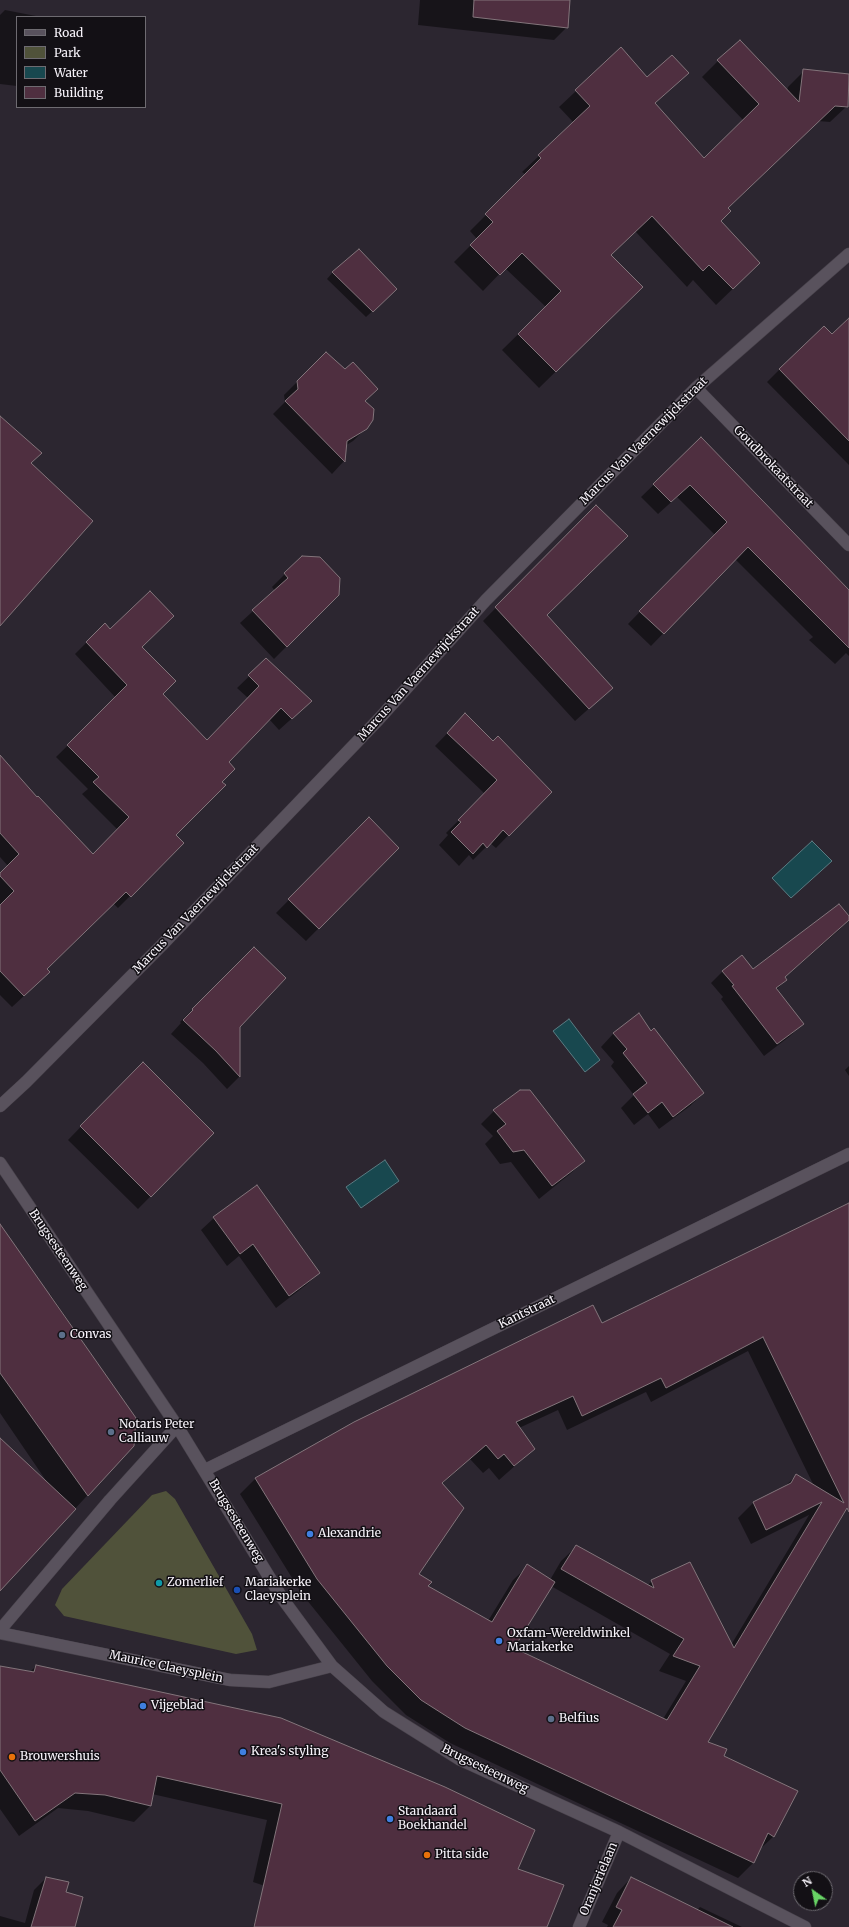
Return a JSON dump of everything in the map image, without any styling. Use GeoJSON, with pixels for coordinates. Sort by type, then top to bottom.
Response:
{"type":"FeatureCollection","features":[{"type":"Feature","properties":{"kind":"street","name":"Marcus Van Vaernewijckstraat"},"geometry":{"type":"LineString","coordinates":[[0,1106],[26,1082],[161,946],[378,720],[486,600],[696,388],[849,254]]}},
{"type":"Feature","properties":{"kind":"street","name":"Goudbrokaatstraat"},"geometry":{"type":"LineString","coordinates":[[696,388],[849,545]]}},
{"type":"Feature","properties":{"kind":"street","name":"Kantstraat"},"geometry":{"type":"LineString","coordinates":[[205,1470],[849,1154]]}},
{"type":"Feature","properties":{"kind":"street","name":"Brugsesteenweg"},"geometry":{"type":"LineString","coordinates":[[0,1163],[177,1426],[282,1598],[332,1666],[384,1712],[459,1759],[619,1832],[805,1927]]}},
{"type":"Feature","properties":{"kind":"street","name":"Maurice Claeysplein"},"geometry":{"type":"LineString","coordinates":[[177,1426],[110,1500],[0,1631],[230,1680],[269,1682],[332,1666]]}},
{"type":"Feature","properties":{"kind":"street","name":"Oranjerielaan"},"geometry":{"type":"LineString","coordinates":[[579,1927],[619,1832]]}},
{"type":"Feature","properties":{"kind":"green space"},"geometry":{"type":"Polygon","coordinates":[[[166,1491],[175,1499],[252,1634],[257,1650],[236,1654],[64,1616],[55,1605],[62,1589],[152,1495],[166,1491]]]}},
{"type":"Feature","properties":{"kind":"water"},"geometry":{"type":"Polygon","coordinates":[[[812,841],[832,861],[791,898],[772,878],[812,841]]]}},
{"type":"Feature","properties":{"kind":"water"},"geometry":{"type":"Polygon","coordinates":[[[569,1019],[600,1060],[585,1072],[553,1031],[569,1019]]]}},
{"type":"Feature","properties":{"kind":"water"},"geometry":{"type":"Polygon","coordinates":[[[385,1160],[399,1181],[361,1208],[346,1187],[385,1160]]]}},
{"type":"Feature","properties":{"kind":"building"},"geometry":{"type":"Polygon","coordinates":[[[474,0],[570,0],[568,28],[473,17],[474,0]]]}},
{"type":"Feature","properties":{"kind":"building"},"geometry":{"type":"Polygon","coordinates":[[[740,40],[799,102],[803,69],[849,74],[848,107],[835,106],[728,208],[731,211],[721,221],[760,263],[733,289],[709,265],[703,271],[652,216],[611,255],[643,287],[556,372],[518,334],[561,291],[522,253],[500,275],[470,245],[493,222],[485,214],[541,158],[538,155],[590,106],[575,90],[621,47],[647,77],[672,55],[689,73],[655,103],[704,158],[759,104],[717,60],[740,40]]]}},
{"type":"Feature","properties":{"kind":"building"},"geometry":{"type":"Polygon","coordinates":[[[359,249],[397,289],[373,312],[332,272],[359,249]]]}},
{"type":"Feature","properties":{"kind":"building"},"geometry":{"type":"Polygon","coordinates":[[[849,318],[849,441],[779,369],[824,326],[832,334],[849,318]]]}},
{"type":"Feature","properties":{"kind":"building"},"geometry":{"type":"Polygon","coordinates":[[[326,352],[345,369],[353,362],[378,389],[365,401],[374,409],[373,420],[367,429],[347,441],[345,462],[285,401],[298,389],[297,381],[326,352]]]}},
{"type":"Feature","properties":{"kind":"building"},"geometry":{"type":"Polygon","coordinates":[[[0,416],[42,453],[31,463],[93,521],[0,626],[0,416]]]}},
{"type":"Feature","properties":{"kind":"building"},"geometry":{"type":"Polygon","coordinates":[[[701,437],[849,590],[849,648],[748,547],[664,634],[639,611],[727,522],[690,485],[671,502],[653,484],[701,437]]]}},
{"type":"Feature","properties":{"kind":"building"},"geometry":{"type":"Polygon","coordinates":[[[596,505],[628,536],[547,615],[613,688],[589,709],[495,607],[596,505]]]}},
{"type":"Feature","properties":{"kind":"building"},"geometry":{"type":"Polygon","coordinates":[[[302,556],[320,557],[340,578],[339,595],[287,647],[252,610],[288,578],[284,573],[302,556]]]}},
{"type":"Feature","properties":{"kind":"building"},"geometry":{"type":"Polygon","coordinates":[[[150,591],[174,616],[142,647],[176,681],[163,694],[207,740],[259,686],[248,675],[266,658],[312,701],[292,719],[281,708],[229,762],[235,769],[222,782],[226,785],[176,835],[184,843],[131,897],[126,892],[47,969],[50,972],[24,996],[0,971],[0,905],[14,891],[0,876],[0,873],[19,854],[0,833],[0,755],[37,797],[38,796],[93,854],[129,817],[93,782],[99,777],[67,745],[127,685],[86,642],[105,623],[110,629],[150,591]]]}},
{"type":"Feature","properties":{"kind":"building"},"geometry":{"type":"Polygon","coordinates":[[[465,713],[493,741],[498,736],[552,792],[509,836],[503,830],[487,848],[483,843],[473,854],[451,832],[461,822],[458,820],[497,780],[447,733],[465,713]]]}},
{"type":"Feature","properties":{"kind":"building"},"geometry":{"type":"Polygon","coordinates":[[[369,817],[399,848],[319,929],[288,899],[369,817]]]}},
{"type":"Feature","properties":{"kind":"building"},"geometry":{"type":"Polygon","coordinates":[[[839,904],[849,916],[849,920],[785,977],[787,980],[776,988],[804,1024],[777,1044],[722,971],[742,955],[753,969],[839,904]]]}},
{"type":"Feature","properties":{"kind":"building"},"geometry":{"type":"Polygon","coordinates":[[[254,947],[286,978],[240,1027],[240,1077],[216,1051],[183,1020],[193,1010],[192,1009],[254,947]]]}},
{"type":"Feature","properties":{"kind":"building"},"geometry":{"type":"Polygon","coordinates":[[[639,1013],[651,1031],[654,1028],[704,1093],[673,1117],[662,1102],[648,1113],[633,1094],[647,1083],[623,1053],[627,1049],[613,1033],[639,1013]]]}},
{"type":"Feature","properties":{"kind":"building"},"geometry":{"type":"Polygon","coordinates":[[[143,1062],[214,1133],[151,1197],[80,1126],[143,1062]]]}},
{"type":"Feature","properties":{"kind":"building"},"geometry":{"type":"Polygon","coordinates":[[[520,1090],[530,1090],[585,1161],[552,1186],[524,1150],[513,1152],[497,1131],[506,1124],[493,1110],[520,1090]]]}},
{"type":"Feature","properties":{"kind":"building"},"geometry":{"type":"Polygon","coordinates":[[[257,1185],[320,1273],[289,1296],[253,1244],[240,1254],[213,1217],[257,1185]]]}},
{"type":"Feature","properties":{"kind":"building"},"geometry":{"type":"Polygon","coordinates":[[[849,1203],[849,1512],[847,1508],[708,1742],[727,1749],[724,1756],[798,1791],[774,1837],[768,1833],[754,1863],[465,1728],[421,1700],[387,1666],[317,1579],[255,1478],[354,1422],[593,1305],[602,1323],[849,1203]],[[763,1337],[666,1388],[661,1378],[582,1416],[573,1396],[516,1422],[535,1449],[514,1466],[504,1454],[498,1459],[486,1445],[442,1483],[464,1508],[419,1574],[432,1582],[428,1586],[492,1622],[527,1564],[555,1582],[514,1648],[667,1720],[700,1666],[673,1656],[684,1639],[561,1569],[576,1545],[654,1588],[651,1580],[690,1562],[734,1648],[822,1502],[766,1530],[753,1502],[791,1483],[796,1474],[844,1503],[763,1337]]]}},
{"type":"Feature","properties":{"kind":"building"},"geometry":{"type":"Polygon","coordinates":[[[0,1224],[136,1418],[134,1446],[88,1496],[0,1373],[0,1224]]]}},
{"type":"Feature","properties":{"kind":"building"},"geometry":{"type":"Polygon","coordinates":[[[0,1438],[76,1509],[0,1591],[0,1438]]]}},
{"type":"Feature","properties":{"kind":"building"},"geometry":{"type":"Polygon","coordinates":[[[36,1665],[281,1718],[445,1787],[535,1830],[518,1869],[564,1885],[547,1927],[254,1927],[282,1804],[157,1776],[151,1806],[105,1795],[75,1793],[35,1821],[0,1770],[0,1666],[34,1672],[36,1665]]]}},
{"type":"Feature","properties":{"kind":"building"},"geometry":{"type":"Polygon","coordinates":[[[46,1877],[69,1882],[66,1892],[83,1897],[75,1927],[31,1927],[46,1877]]]}},
{"type":"Feature","properties":{"kind":"building"},"geometry":{"type":"Polygon","coordinates":[[[631,1877],[733,1927],[613,1927],[622,1910],[616,1907],[631,1877]]]}},
{"type":"Feature","properties":{"kind":"place","name":"Convas"},"geometry":{"type":"Point","coordinates":[62,1335]}},
{"type":"Feature","properties":{"kind":"place","name":"Notaris Peter Calliauw"},"geometry":{"type":"Point","coordinates":[111,1432]}},
{"type":"Feature","properties":{"kind":"place","name":"Alexandrie"},"geometry":{"type":"Point","coordinates":[310,1534]}},
{"type":"Feature","properties":{"kind":"place","name":"Zomerlief"},"geometry":{"type":"Point","coordinates":[159,1583]}},
{"type":"Feature","properties":{"kind":"place","name":"Mariakerke Claeysplein"},"geometry":{"type":"Point","coordinates":[237,1590]}},
{"type":"Feature","properties":{"kind":"place","name":"Oxfam-Wereldwinkel Mariakerke"},"geometry":{"type":"Point","coordinates":[499,1641]}},
{"type":"Feature","properties":{"kind":"place","name":"Vijgeblad"},"geometry":{"type":"Point","coordinates":[143,1706]}},
{"type":"Feature","properties":{"kind":"place","name":"Belfius"},"geometry":{"type":"Point","coordinates":[551,1719]}},
{"type":"Feature","properties":{"kind":"place","name":"Krea's styling"},"geometry":{"type":"Point","coordinates":[243,1752]}},
{"type":"Feature","properties":{"kind":"place","name":"Brouwershuis"},"geometry":{"type":"Point","coordinates":[12,1757]}},
{"type":"Feature","properties":{"kind":"place","name":"Standaard Boekhandel"},"geometry":{"type":"Point","coordinates":[390,1819]}},
{"type":"Feature","properties":{"kind":"place","name":"Pitta side"},"geometry":{"type":"Point","coordinates":[427,1855]}}]}
